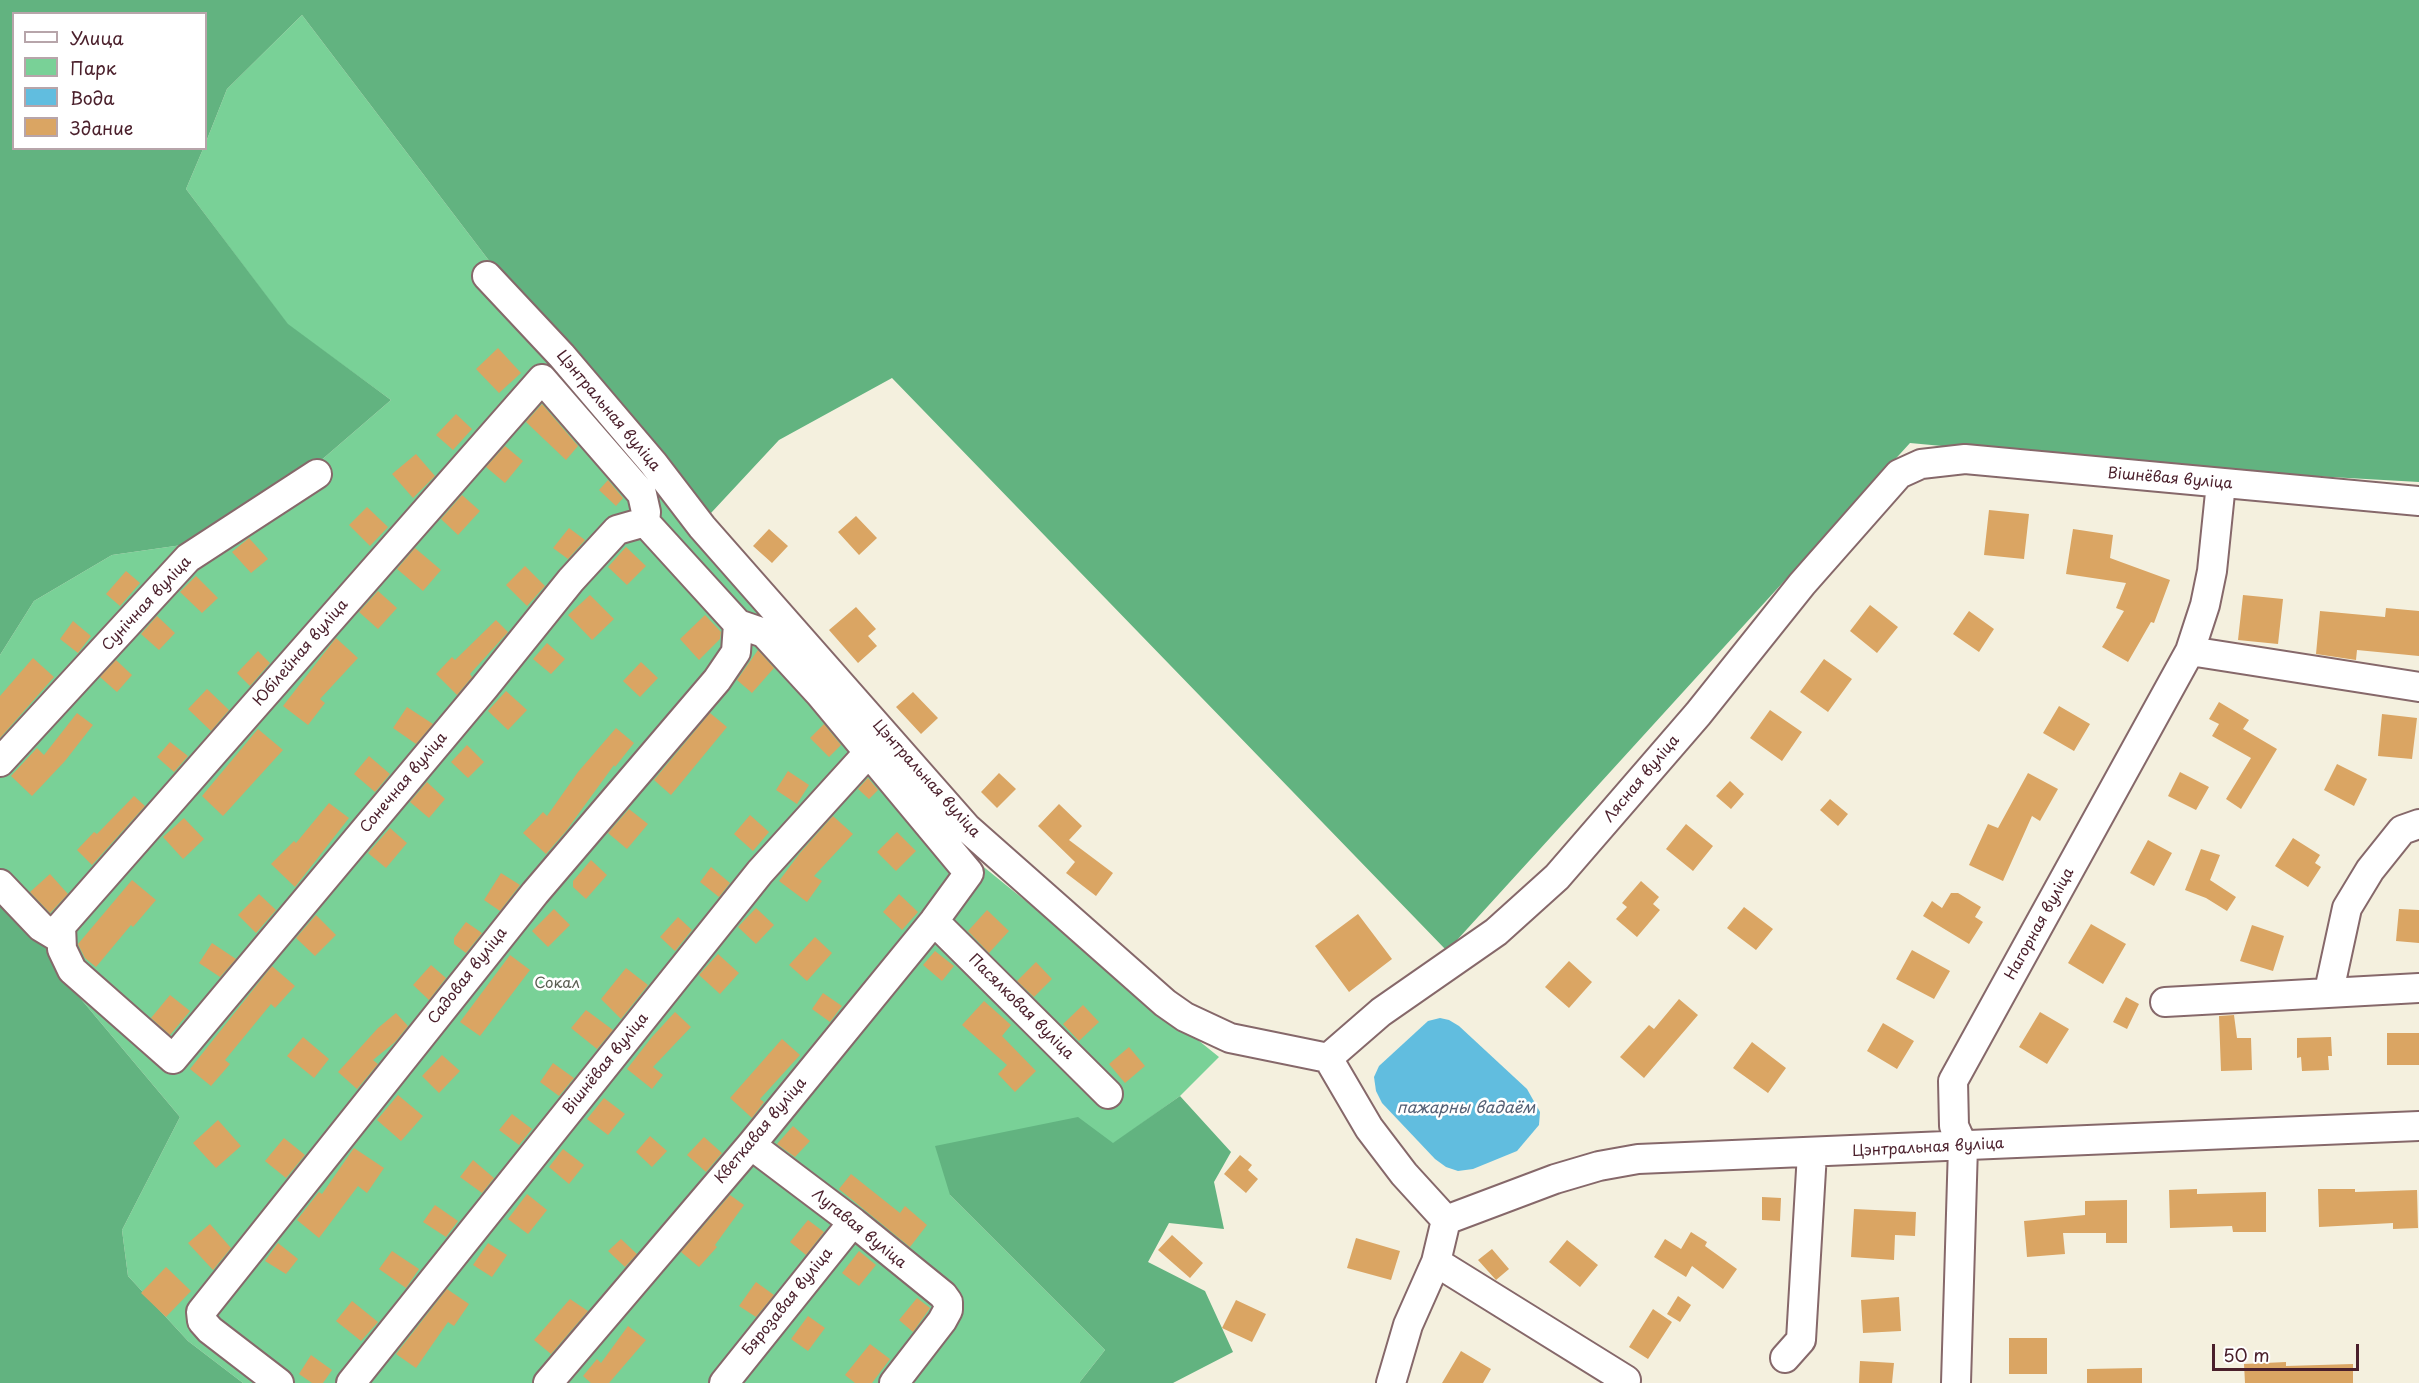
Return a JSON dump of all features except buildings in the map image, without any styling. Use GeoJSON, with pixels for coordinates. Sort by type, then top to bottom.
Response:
{"type":"FeatureCollection","features":[{"type":"Feature","properties":{"kind":"street","name":"Цэнтральная вуліца"},"geometry":{"type":"LineString","coordinates":[[487,276],[562,356],[702,526],[967,828],[1165,1003],[1208,1029],[1230,1038],[1328,1058]]}},
{"type":"Feature","properties":{"kind":"street","name":"Юбілейная вуліца"},"geometry":{"type":"LineString","coordinates":[[61,932],[542,379],[642,494],[646,512],[645,522]]}},
{"type":"Feature","properties":{"kind":"street","name":"Вішнёвая вуліца"},"geometry":{"type":"LineString","coordinates":[[1921,464],[1965,459],[2419,501]]}},
{"type":"Feature","properties":{"kind":"street","name":"Лясная вуліца"},"geometry":{"type":"LineString","coordinates":[[1328,1058],[1381,1012],[1496,932],[1557,877],[1698,714],[1802,584],[1883,490],[1899,474],[1921,464]]}},
{"type":"Feature","properties":{"kind":"street","name":"Сунічная вуліца"},"geometry":{"type":"LineString","coordinates":[[0,762],[188,558],[317,474]]}},
{"type":"Feature","properties":{"kind":"street","name":"Нагорная вуліца"},"geometry":{"type":"LineString","coordinates":[[1956,1383],[1963,1146],[1954,1126],[1953,1081],[2190,651],[2205,606],[2212,571],[2221,483]]}},
{"type":"Feature","properties":{"kind":"street"},"geometry":{"type":"LineString","coordinates":[[645,522],[738,624],[764,633],[869,752]]}},
{"type":"Feature","properties":{"kind":"street","name":"Сонечная вуліца"},"geometry":{"type":"LineString","coordinates":[[61,932],[62,949],[72,970],[173,1059],[484,688],[571,580],[617,531],[645,522]]}},
{"type":"Feature","properties":{"kind":"street"},"geometry":{"type":"LineString","coordinates":[[673,551],[702,526]]}},
{"type":"Feature","properties":{"kind":"street","name":"Садовая вуліца"},"geometry":{"type":"LineString","coordinates":[[279,1383],[210,1330],[202,1321],[201,1312],[535,893],[717,680],[736,652],[738,624]]}},
{"type":"Feature","properties":{"kind":"street"},"geometry":{"type":"LineString","coordinates":[[2190,651],[2419,687]]}},
{"type":"Feature","properties":{"kind":"street","name":"Вішнёвая вуліца"},"geometry":{"type":"LineString","coordinates":[[351,1383],[760,872],[869,752]]}},
{"type":"Feature","properties":{"kind":"street","name":"Кветкавая вуліца"},"geometry":{"type":"LineString","coordinates":[[548,1383],[751,1145],[934,921],[969,873],[869,752]]}},
{"type":"Feature","properties":{"kind":"street"},"geometry":{"type":"LineString","coordinates":[[2329,991],[2347,908],[2370,870],[2402,830],[2419,824]]}},
{"type":"Feature","properties":{"kind":"street"},"geometry":{"type":"LineString","coordinates":[[0,884],[41,927],[61,932]]}},
{"type":"Feature","properties":{"kind":"street","name":"Пасялковая вуліца"},"geometry":{"type":"LineString","coordinates":[[934,921],[1108,1094]]}},
{"type":"Feature","properties":{"kind":"street"},"geometry":{"type":"LineString","coordinates":[[2165,1002],[2329,991],[2419,988]]}},
{"type":"Feature","properties":{"kind":"street"},"geometry":{"type":"LineString","coordinates":[[1328,1058],[1369,1128],[1404,1174],[1446,1220],[1436,1262],[1408,1325],[1391,1383]]}},
{"type":"Feature","properties":{"kind":"street","name":"Цэнтральная вуліца"},"geometry":{"type":"LineString","coordinates":[[1446,1220],[1555,1179],[1599,1166],[1679,1156],[1812,1153],[2419,1126]]}},
{"type":"Feature","properties":{"kind":"street","name":"Лугавая вуліца"},"geometry":{"type":"LineString","coordinates":[[751,1145],[852,1222],[943,1295],[948,1302],[948,1310],[942,1321],[894,1383]]}},
{"type":"Feature","properties":{"kind":"street"},"geometry":{"type":"LineString","coordinates":[[1785,1358],[1801,1340],[1812,1153]]}},
{"type":"Feature","properties":{"kind":"street","name":"Бярозавая вуліца"},"geometry":{"type":"LineString","coordinates":[[724,1383],[852,1222]]}},
{"type":"Feature","properties":{"kind":"street"},"geometry":{"type":"LineString","coordinates":[[1436,1262],[1626,1380]]}},
{"type":"Feature","properties":{"kind":"green space"},"geometry":{"type":"Polygon","coordinates":[[[0,0],[2419,0],[2419,482],[2189,469],[1910,443],[1447,951],[892,378],[779,440],[711,513],[621,434],[302,15],[227,89],[207,139],[207,12],[12,12],[12,150],[203,150],[186,189],[288,324],[391,400],[231,538],[112,555],[34,601],[0,655],[0,0]]]}},
{"type":"Feature","properties":{"kind":"green space","name":"Сокал"},"geometry":{"type":"Polygon","coordinates":[[[302,15],[621,434],[975,860],[1219,1057],[1180,1096],[1113,1144],[950,1195],[1105,1350],[1079,1383],[243,1383],[188,1341],[128,1276],[122,1230],[180,1117],[54,967],[47,949],[0,900],[0,655],[34,601],[112,555],[231,538],[391,400],[288,325],[186,189],[203,150],[207,150],[207,139],[227,89],[302,15]]]}},
{"type":"Feature","properties":{"kind":"green space"},"geometry":{"type":"Polygon","coordinates":[[[0,900],[48,949],[54,967],[180,1117],[122,1230],[128,1276],[188,1341],[243,1383],[0,1383],[0,900]]]}},
{"type":"Feature","properties":{"kind":"green space"},"geometry":{"type":"Polygon","coordinates":[[[1180,1096],[1231,1152],[1214,1182],[1224,1229],[1169,1223],[1148,1262],[1205,1291],[1233,1352],[1173,1383],[1079,1383],[1105,1350],[950,1195],[935,1146],[1078,1117],[1113,1143],[1180,1096]]]}},
{"type":"Feature","properties":{"kind":"water","name":"пажарны вадаём"},"geometry":{"type":"Polygon","coordinates":[[[1440,1018],[1459,1026],[1527,1089],[1540,1112],[1539,1125],[1517,1151],[1473,1169],[1458,1171],[1446,1167],[1435,1159],[1382,1103],[1376,1091],[1374,1077],[1379,1066],[1428,1021],[1440,1018]]]}}]}
